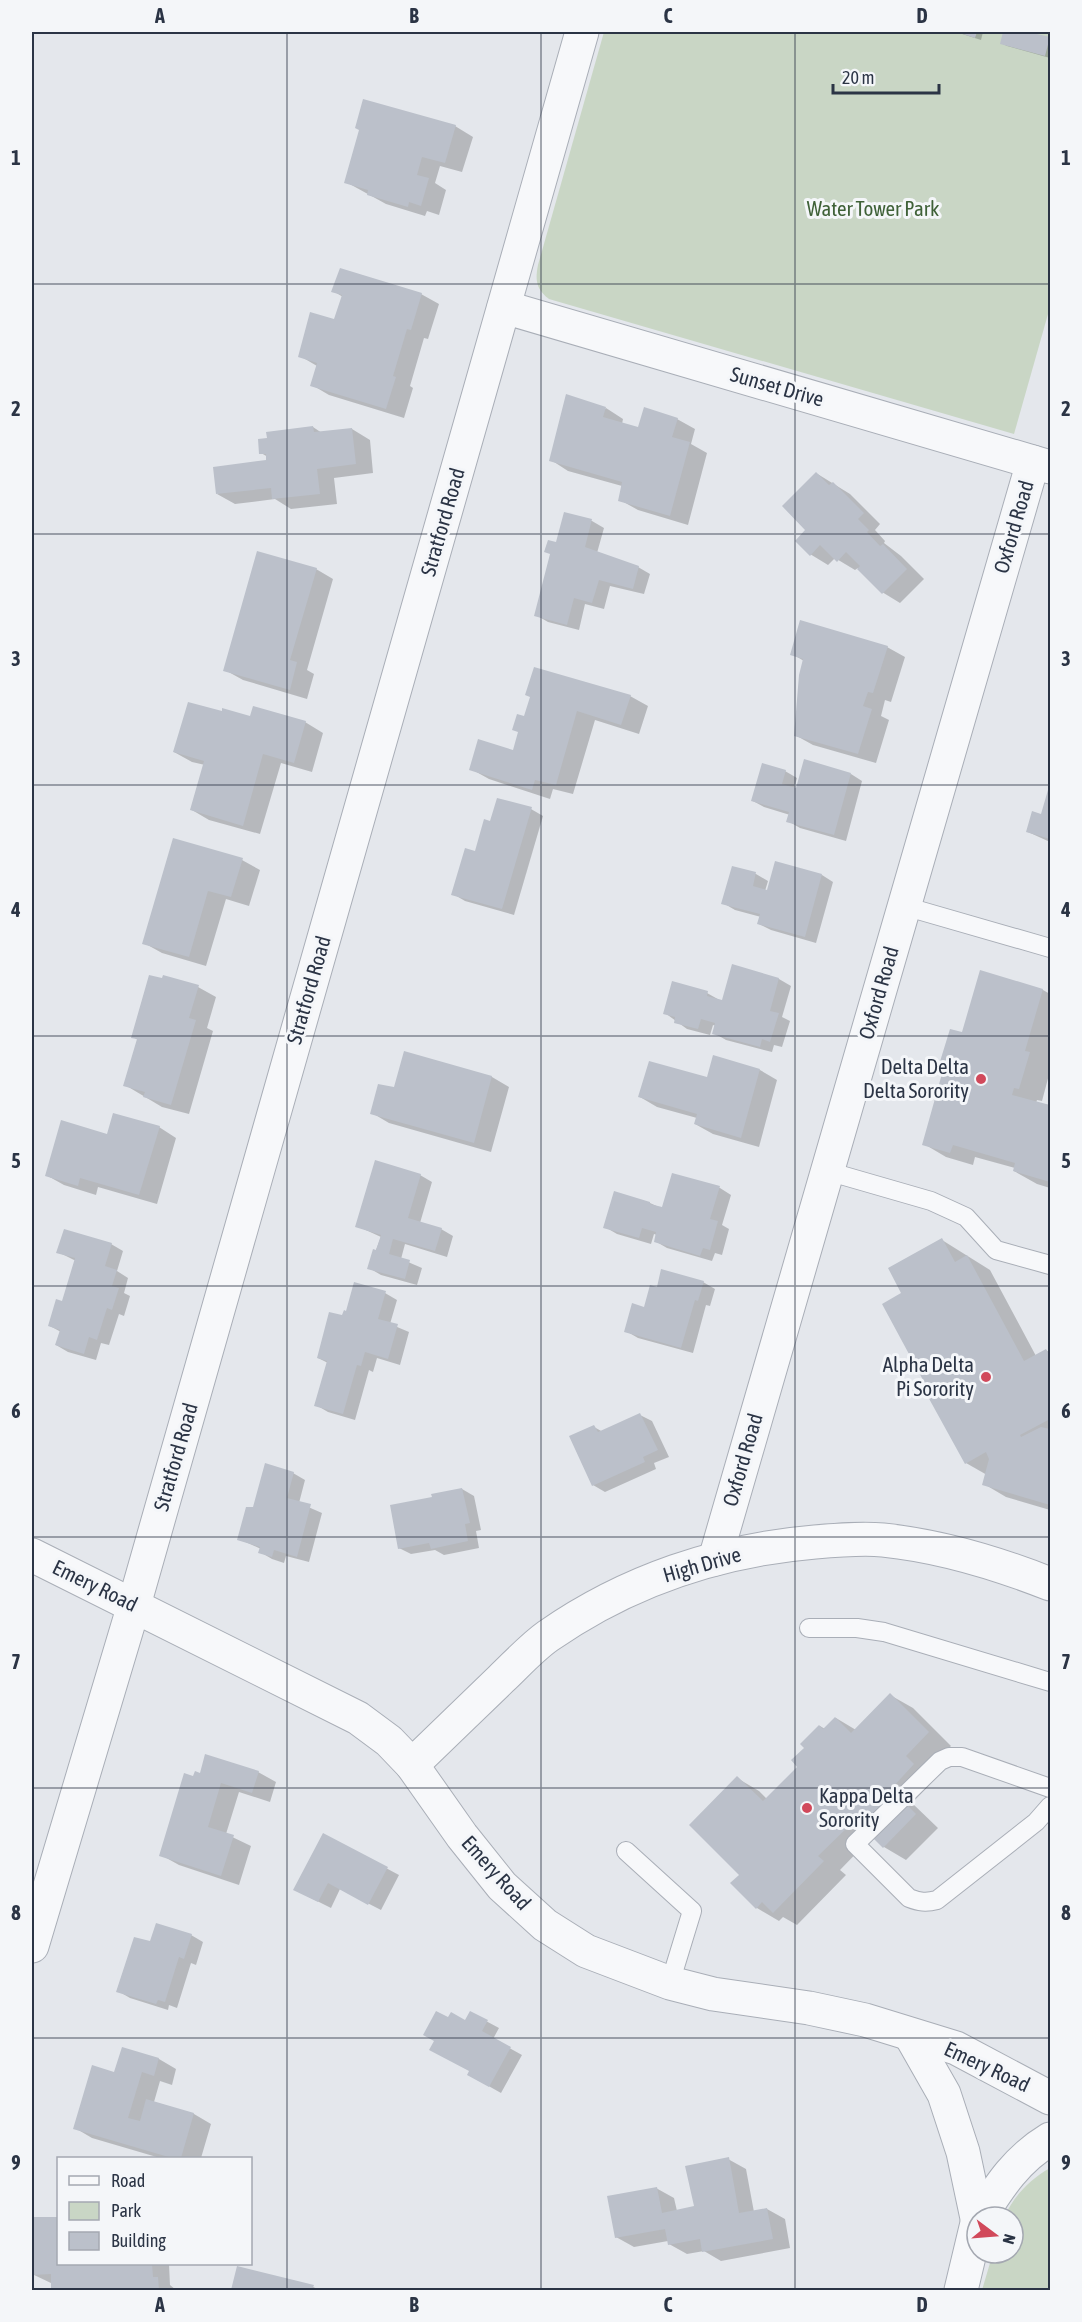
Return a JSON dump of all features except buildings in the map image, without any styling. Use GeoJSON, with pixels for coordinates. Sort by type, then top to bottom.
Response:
{"type":"FeatureCollection","features":[{"type":"Feature","properties":{"kind":"street","name":"Stratford Road"},"geometry":{"type":"LineString","coordinates":[[32,1946],[134,1605],[582,32]]}},
{"type":"Feature","properties":{"kind":"street","name":"Sunset Drive"},"geometry":{"type":"LineString","coordinates":[[504,307],[1042,464]]}},
{"type":"Feature","properties":{"kind":"street","name":"Oxford Road"},"geometry":{"type":"LineString","coordinates":[[715,1559],[904,906],[1042,464]]}},
{"type":"Feature","properties":{"kind":"street","name":"High Drive"},"geometry":{"type":"LineString","coordinates":[[412,1765],[546,1637],[602,1602],[668,1573],[715,1559],[768,1547],[839,1540],[881,1540],[952,1552],[993,1563],[1050,1584]]}},
{"type":"Feature","properties":{"kind":"street","name":"Emery Road"},"geometry":{"type":"LineString","coordinates":[[32,1555],[358,1718],[389,1741],[412,1765],[462,1836],[502,1886],[545,1925],[586,1951],[670,1983],[713,1994],[809,2008],[865,2020],[956,2048],[1050,2098]]}},
{"type":"Feature","properties":{"kind":"street"},"geometry":{"type":"LineString","coordinates":[[911,2036],[944,2094],[963,2152],[975,2205]]}},
{"type":"Feature","properties":{"kind":"street"},"geometry":{"type":"LineString","coordinates":[[987,2205],[1008,2174],[1032,2151],[1050,2139]]}},
{"type":"Feature","properties":{"kind":"street"},"geometry":{"type":"LineString","coordinates":[[961,2290],[967,2265]]}},
{"type":"Feature","properties":{"kind":"lane"},"geometry":{"type":"LineString","coordinates":[[904,906],[1050,948]]}},
{"type":"Feature","properties":{"kind":"lane"},"geometry":{"type":"LineString","coordinates":[[827,1171],[931,1201],[966,1217],[996,1250],[1050,1265]]}},
{"type":"Feature","properties":{"kind":"lane"},"geometry":{"type":"LineString","coordinates":[[809,1628],[857,1628],[884,1632],[1050,1682]]}},
{"type":"Feature","properties":{"kind":"lane"},"geometry":{"type":"LineString","coordinates":[[1050,1788],[962,1757],[949,1757],[940,1761],[855,1844],[909,1898],[928,1903],[937,1900],[1036,1821],[1050,1806]]}},
{"type":"Feature","properties":{"kind":"lane"},"geometry":{"type":"LineString","coordinates":[[626,1851],[692,1911],[670,1983]]}},
{"type":"Feature","properties":{"kind":"green space","name":"Water Tower Park"},"geometry":{"type":"Polygon","coordinates":[[[604,32],[1050,32],[1050,307],[1014,434],[549,299],[541,292],[537,275],[538,265],[604,32]]]}},
{"type":"Feature","properties":{"kind":"green space"},"geometry":{"type":"Polygon","coordinates":[[[1050,2168],[1050,2290],[982,2290],[989,2265],[1025,2265],[1025,2205],[1011,2205],[1023,2189],[1050,2168]]]}},
{"type":"Feature","properties":{"kind":"place","name":"Delta Delta Delta Sorority"},"geometry":{"type":"Point","coordinates":[981,1079]}},
{"type":"Feature","properties":{"kind":"place","name":"Alpha Delta Pi Sorority"},"geometry":{"type":"Point","coordinates":[986,1377]}},
{"type":"Feature","properties":{"kind":"place","name":"Kappa Delta Sorority"},"geometry":{"type":"Point","coordinates":[807,1808]}}]}
